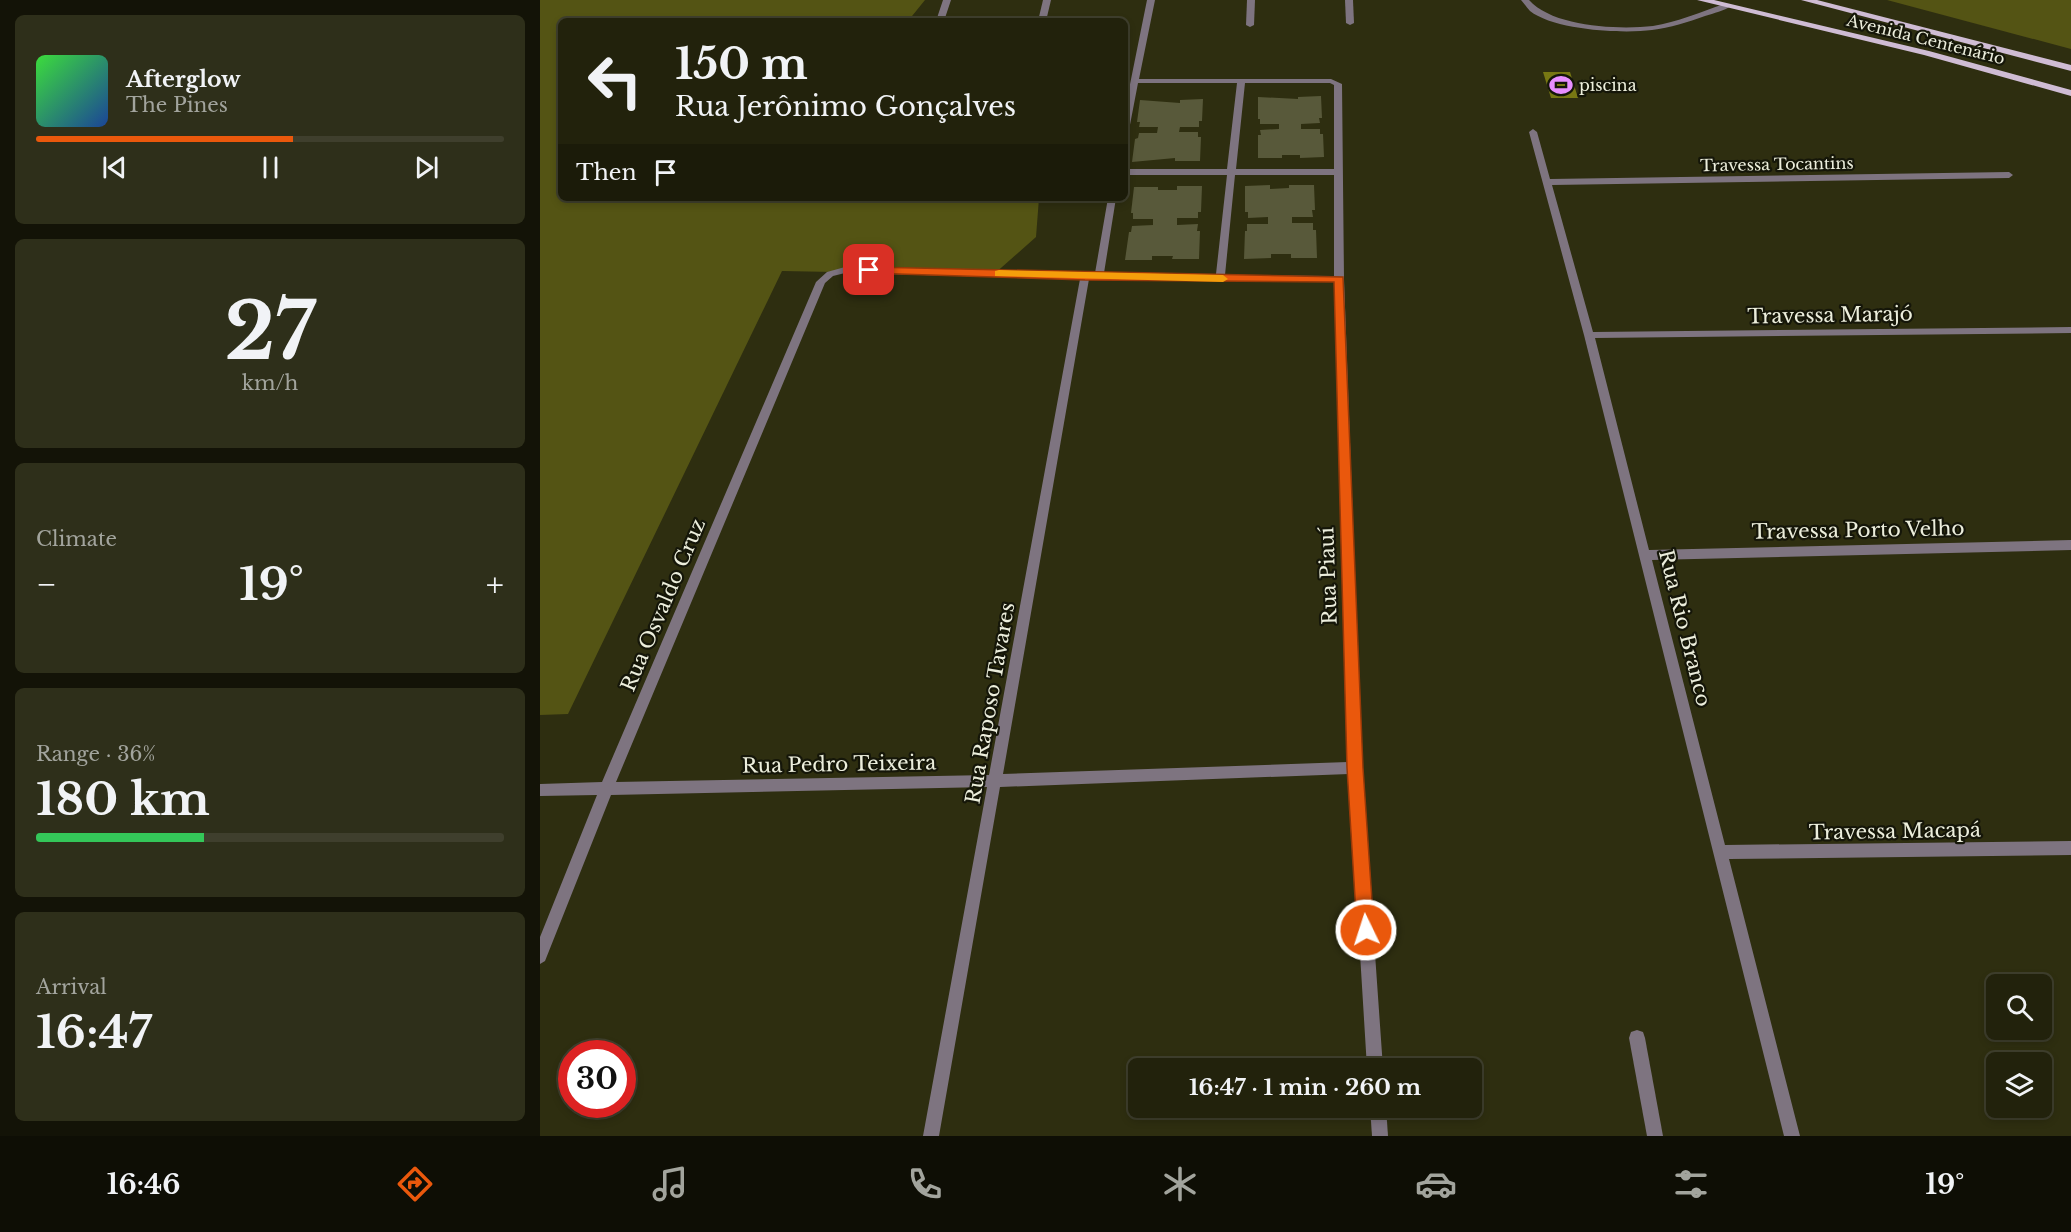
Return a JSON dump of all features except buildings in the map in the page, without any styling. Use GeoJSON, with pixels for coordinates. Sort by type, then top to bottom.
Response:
{"type":"FeatureCollection","features":[{"type":"Feature","properties":{"kind":"main road","name":"Avenida Centenário"},"geometry":{"type":"LineString","coordinates":[[1702,0],[1926,53],[2071,93]]}},
{"type":"Feature","properties":{"kind":"main road","name":"Avenida Centenário"},"geometry":{"type":"LineString","coordinates":[[1806,0],[2071,68]]}},
{"type":"Feature","properties":{"kind":"street"},"geometry":{"type":"LineString","coordinates":[[941,18],[948,0]]}},
{"type":"Feature","properties":{"kind":"street"},"geometry":{"type":"LineString","coordinates":[[1043,18],[1047,0]]}},
{"type":"Feature","properties":{"kind":"street"},"geometry":{"type":"LineString","coordinates":[[1128,114],[1151,0]]}},
{"type":"Feature","properties":{"kind":"street"},"geometry":{"type":"LineString","coordinates":[[1250,25],[1251,0]]}},
{"type":"Feature","properties":{"kind":"street"},"geometry":{"type":"LineString","coordinates":[[1349,0],[1350,23]]}},
{"type":"Feature","properties":{"kind":"street"},"geometry":{"type":"LineString","coordinates":[[1526,0],[1528,5],[1545,16],[1581,25],[1617,28],[1649,28],[1677,23],[1727,6]]}},
{"type":"Feature","properties":{"kind":"street"},"geometry":{"type":"LineString","coordinates":[[1134,81],[1241,80],[1220,279]]}},
{"type":"Feature","properties":{"kind":"street","name":"Rua Piauí"},"geometry":{"type":"LineString","coordinates":[[1241,80],[1336,82],[1339,279],[1355,768],[1374,1058]]}},
{"type":"Feature","properties":{"kind":"street","name":"Rua Rio Branco"},"geometry":{"type":"LineString","coordinates":[[1533,132],[1589,335],[1792,1136]]}},
{"type":"Feature","properties":{"kind":"street"},"geometry":{"type":"LineString","coordinates":[[1128,172],[1339,172]]}},
{"type":"Feature","properties":{"kind":"street","name":"Travessa Tocantins"},"geometry":{"type":"LineString","coordinates":[[1546,182],[2009,175]]}},
{"type":"Feature","properties":{"kind":"street","name":"Rua Raposo Tavares"},"geometry":{"type":"LineString","coordinates":[[931,1136],[1092,276],[1111,201]]}},
{"type":"Feature","properties":{"kind":"street","name":"Rua Osvaldo Cruz"},"geometry":{"type":"LineString","coordinates":[[540,956],[607,787],[821,282],[830,274],[845,270],[1092,276]]}},
{"type":"Feature","properties":{"kind":"street"},"geometry":{"type":"LineString","coordinates":[[1092,276],[1339,279]]}},
{"type":"Feature","properties":{"kind":"street","name":"Travessa Marajó"},"geometry":{"type":"LineString","coordinates":[[1589,335],[2071,330]]}},
{"type":"Feature","properties":{"kind":"street","name":"Travessa Porto Velho"},"geometry":{"type":"LineString","coordinates":[[1645,555],[2071,545]]}},
{"type":"Feature","properties":{"kind":"street","name":"Rua Pedro Teixeira"},"geometry":{"type":"LineString","coordinates":[[540,790],[996,781],[1355,768]]}},
{"type":"Feature","properties":{"kind":"street","name":"Travessa Macapá"},"geometry":{"type":"LineString","coordinates":[[1720,852],[2071,848]]}},
{"type":"Feature","properties":{"kind":"street"},"geometry":{"type":"LineString","coordinates":[[1637,1038],[1655,1136]]}},
{"type":"Feature","properties":{"kind":"street"},"geometry":{"type":"LineString","coordinates":[[1379,1118],[1380,1136]]}},
{"type":"Feature","properties":{"kind":"shaded area"},"geometry":{"type":"Polygon","coordinates":[[[540,0],[925,0],[910,18],[558,18],[558,201],[1039,201],[1036,237],[993,275],[782,271],[568,714],[540,715],[540,0]]]}},
{"type":"Feature","properties":{"kind":"shaded area"},"geometry":{"type":"Polygon","coordinates":[[[1887,0],[2071,0],[2071,49],[1887,0]]]}},
{"type":"Feature","properties":{"kind":"shaded area","name":"piscina"},"geometry":{"type":"Polygon","coordinates":[[[1543,72],[1570,72],[1578,98],[1551,98],[1543,72]]]}},
{"type":"Feature","properties":{"kind":"slow traffic"},"geometry":{"type":"LineString","coordinates":[[999,274],[1223,279]]}},
{"type":"Feature","properties":{"kind":"place","name":"piscina"},"geometry":{"type":"Point","coordinates":[1561,85]}},
{"type":"Feature","properties":{"kind":"route"},"geometry":{"type":"LineString","coordinates":[[869,270],[1220,279],[1339,279],[1355,768],[1366,930]]}}]}
